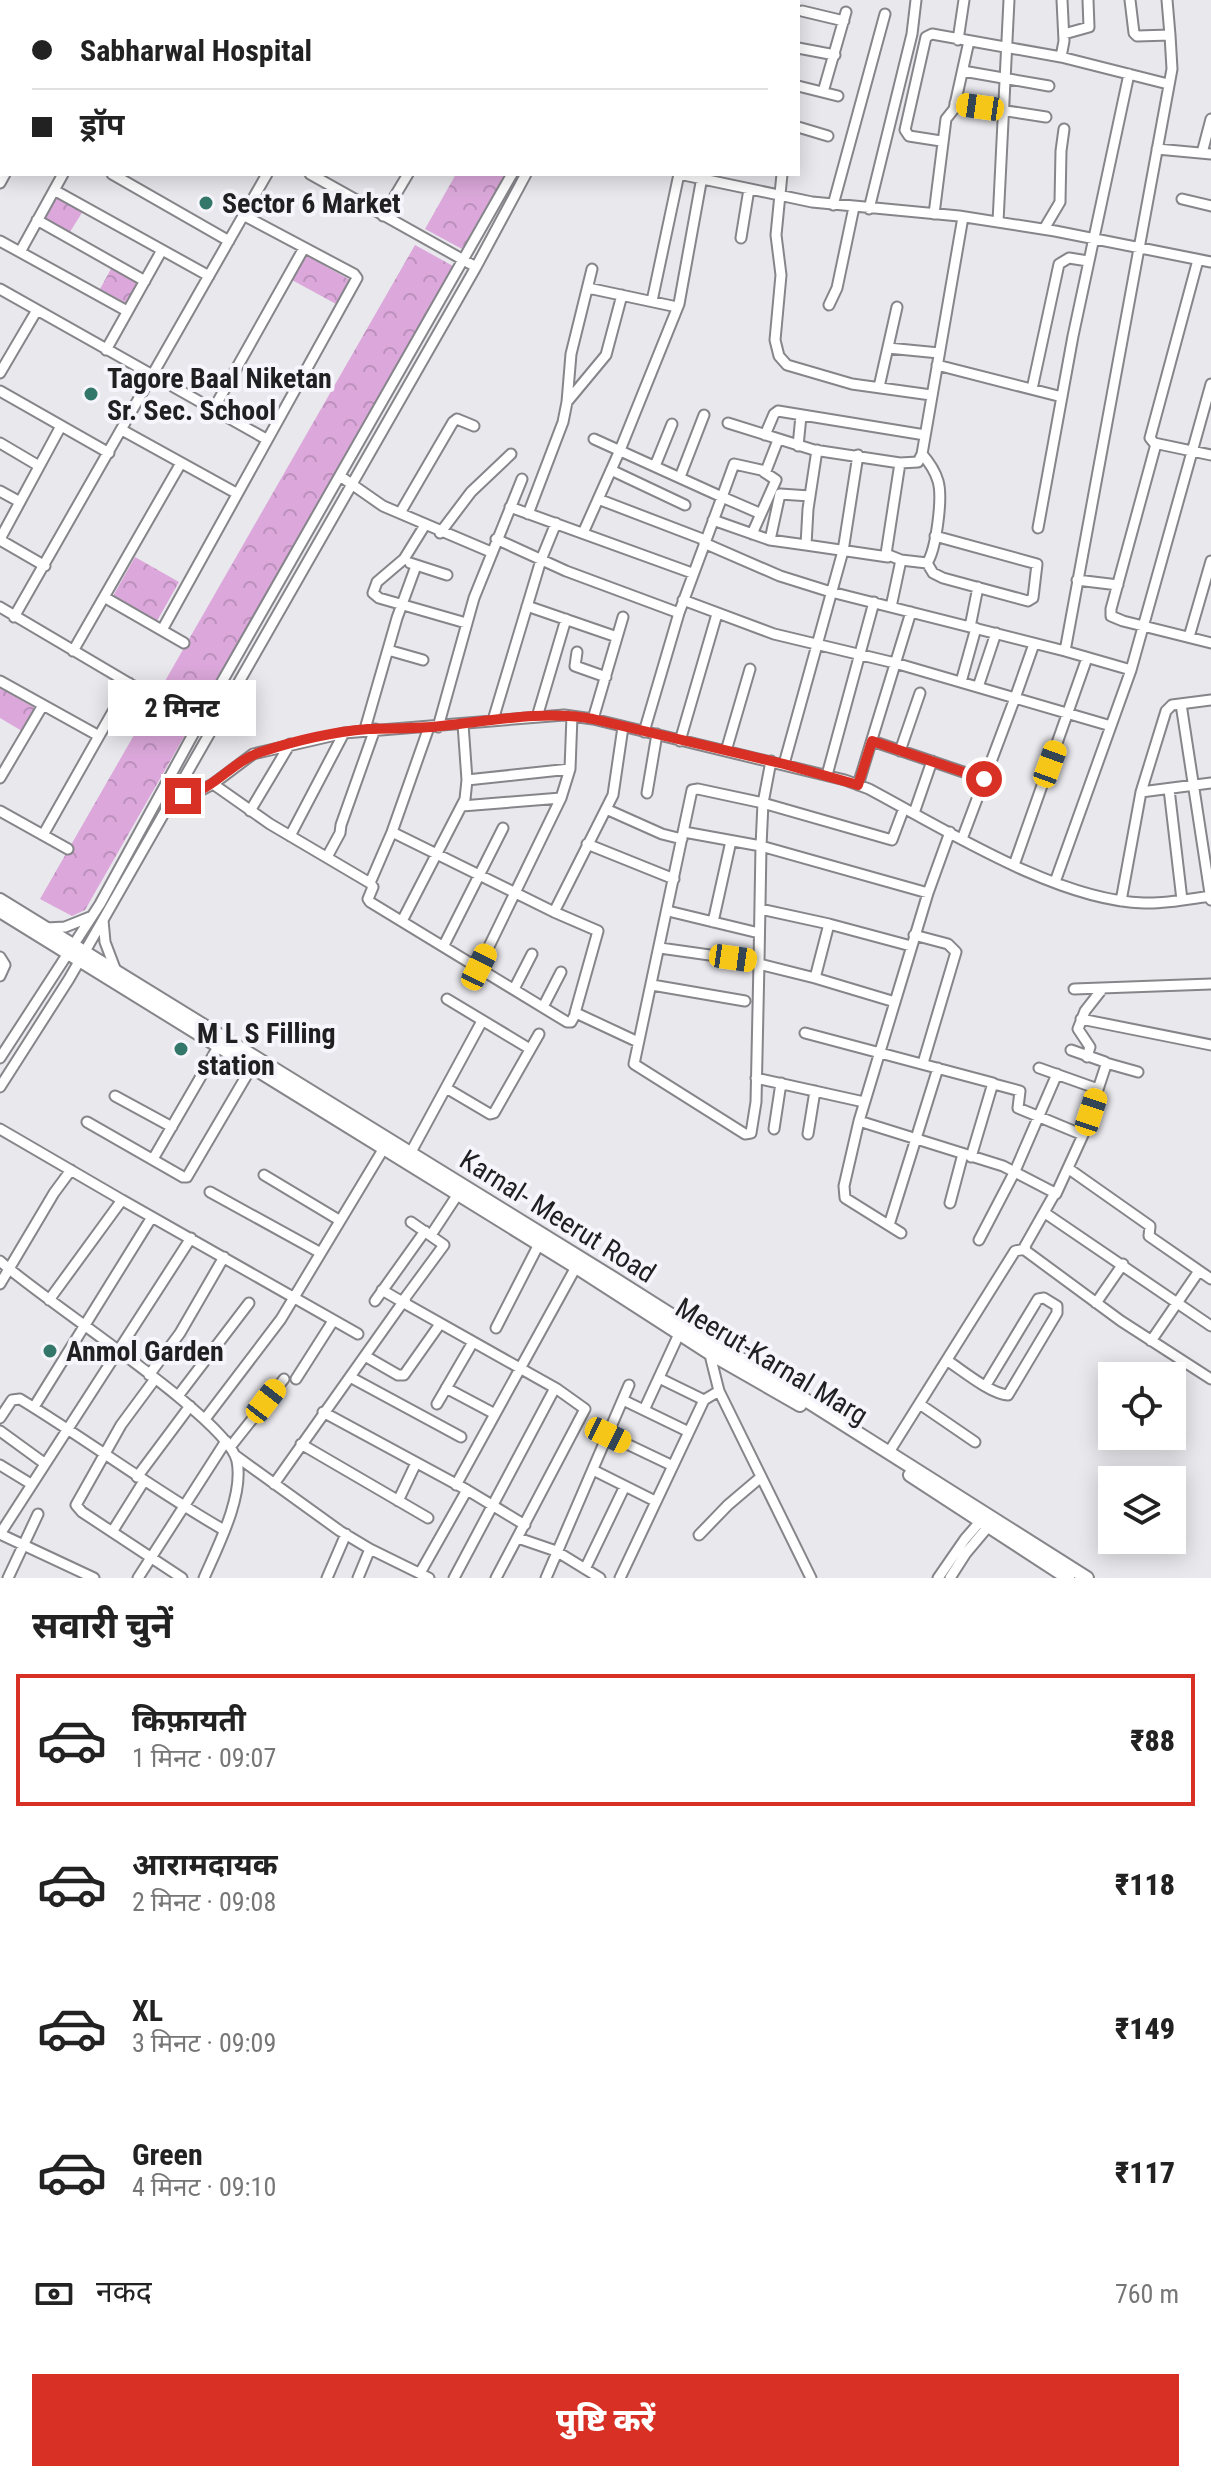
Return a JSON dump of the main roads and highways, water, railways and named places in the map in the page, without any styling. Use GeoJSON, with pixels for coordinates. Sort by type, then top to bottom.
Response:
{"type":"FeatureCollection","features":[{"type":"Feature","properties":{"kind":"highway","name":"Karnal- Meerut Road"},"geometry":{"type":"LineString","coordinates":[[0,900],[47,928],[77,953],[116,971],[411,1152],[715,1349],[889,1452],[988,1520],[1087,1578]]}},
{"type":"Feature","properties":{"kind":"highway","name":"Meerut-Karnal Marg"},"geometry":{"type":"LineString","coordinates":[[0,911],[77,953],[251,1068],[539,1244],[679,1334],[715,1349],[814,1414],[988,1520],[1068,1578]]}},
{"type":"Feature","properties":{"kind":"place","name":"Sector 6 Market"},"geometry":{"type":"Point","coordinates":[206,203]}},
{"type":"Feature","properties":{"kind":"place","name":"Tagore Baal Niketan Sr. Sec. School"},"geometry":{"type":"Point","coordinates":[91,394]}},
{"type":"Feature","properties":{"kind":"place","name":"M L S Filling station"},"geometry":{"type":"Point","coordinates":[181,1049]}},
{"type":"Feature","properties":{"kind":"place","name":"Anmol Garden"},"geometry":{"type":"Point","coordinates":[50,1351]}}]}
